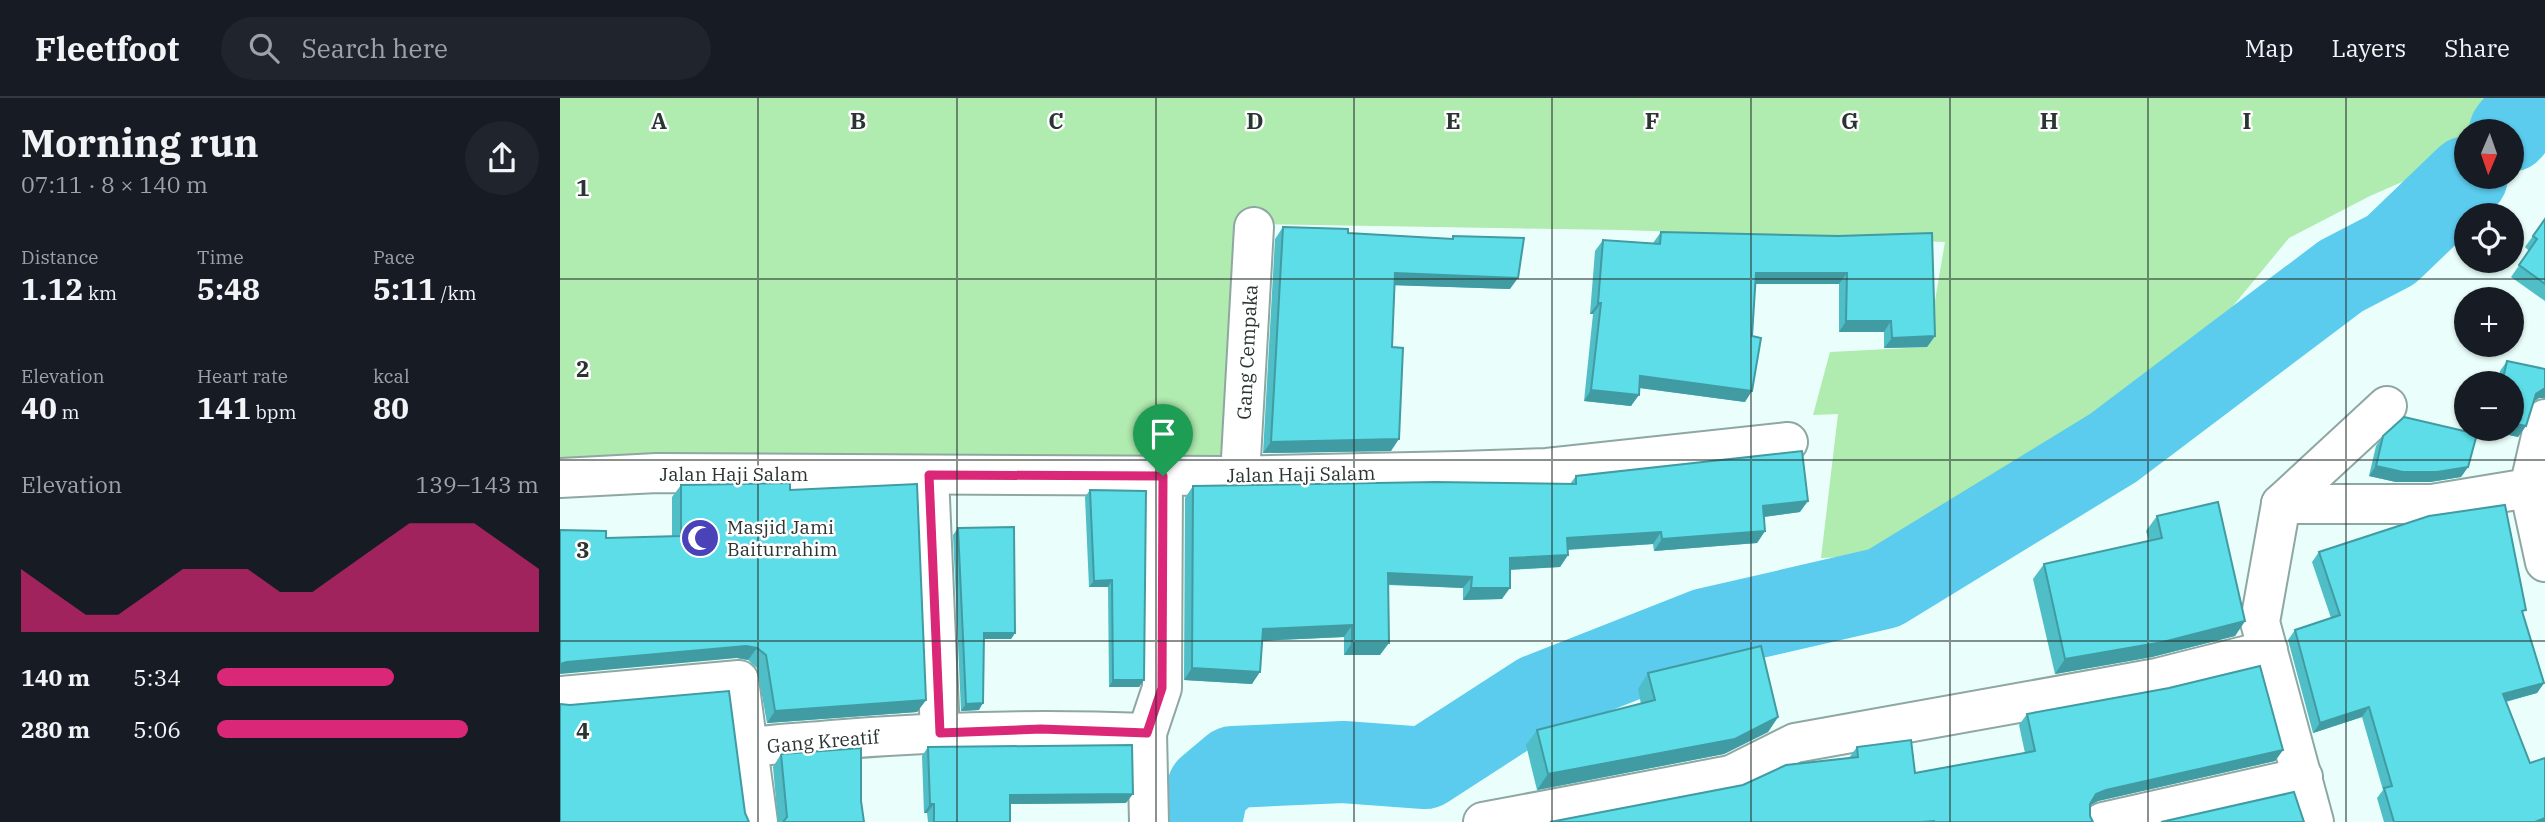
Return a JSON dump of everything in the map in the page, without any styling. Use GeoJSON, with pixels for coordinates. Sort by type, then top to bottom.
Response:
{"type":"FeatureCollection","features":[{"type":"Feature","properties":{"kind":"street","name":"Gang Cempaka"},"geometry":{"type":"LineString","coordinates":[[1240,476],[1254,228]]}},
{"type":"Feature","properties":{"kind":"street"},"geometry":{"type":"LineString","coordinates":[[2314,822],[2260,622],[2281,504],[2387,406]]}},
{"type":"Feature","properties":{"kind":"street"},"geometry":{"type":"LineString","coordinates":[[2545,419],[2536,493],[2545,562]]}},
{"type":"Feature","properties":{"kind":"street","name":"Jalan Haji Salam"},"geometry":{"type":"LineString","coordinates":[[560,478],[657,473],[1240,476],[1547,468],[1788,442]]}},
{"type":"Feature","properties":{"kind":"street"},"geometry":{"type":"LineString","coordinates":[[929,475],[940,733]]}},
{"type":"Feature","properties":{"kind":"street"},"geometry":{"type":"LineString","coordinates":[[1149,822],[1147,733],[1162,688],[1163,476]]}},
{"type":"Feature","properties":{"kind":"street"},"geometry":{"type":"LineString","coordinates":[[2281,504],[2432,504],[2536,493]]}},
{"type":"Feature","properties":{"kind":"street"},"geometry":{"type":"LineString","coordinates":[[1483,822],[1731,775],[1795,743],[2157,678],[2268,650]]}},
{"type":"Feature","properties":{"kind":"street","name":"Gang Kreatif"},"geometry":{"type":"LineString","coordinates":[[560,696],[739,680],[748,748],[788,741],[1041,729],[1147,733]]}},
{"type":"Feature","properties":{"kind":"street"},"geometry":{"type":"LineString","coordinates":[[748,748],[758,822]]}},
{"type":"Feature","properties":{"kind":"street"},"geometry":{"type":"LineString","coordinates":[[2103,822],[2303,777]]}},
{"type":"Feature","properties":{"kind":"green space"},"geometry":{"type":"Polygon","coordinates":[[[560,98],[2524,98],[2506,119],[2454,119],[2454,159],[2370,196],[2289,238],[2228,312],[2144,396],[1899,555],[1821,558],[1838,414],[1813,415],[1830,352],[1927,347],[1945,242],[1623,230],[1253,224],[1236,472],[560,469],[560,98]]]}},
{"type":"Feature","properties":{"kind":"building"},"geometry":{"type":"Polygon","coordinates":[[[2545,219],[2545,284],[2524,269],[2524,258],[2537,239],[2533,236],[2545,219]]]}},
{"type":"Feature","properties":{"kind":"building"},"geometry":{"type":"Polygon","coordinates":[[[1283,227],[1348,229],[1348,233],[1453,239],[1453,236],[1524,238],[1518,278],[1395,273],[1392,347],[1403,348],[1399,439],[1271,442],[1283,227]]]}},
{"type":"Feature","properties":{"kind":"building"},"geometry":{"type":"Polygon","coordinates":[[[1661,232],[1838,236],[1932,233],[1935,336],[1892,338],[1891,321],[1846,321],[1847,273],[1756,273],[1752,336],[1761,338],[1752,391],[1640,376],[1639,395],[1591,390],[1601,303],[1598,303],[1603,240],[1660,244],[1661,232]]]}},
{"type":"Feature","properties":{"kind":"building"},"geometry":{"type":"Polygon","coordinates":[[[2507,361],[2545,369],[2545,388],[2536,394],[2526,426],[2524,371],[2505,371],[2507,361]]]}},
{"type":"Feature","properties":{"kind":"building"},"geometry":{"type":"Polygon","coordinates":[[[2404,417],[2454,429],[2454,441],[2475,441],[2468,467],[2437,472],[2403,472],[2376,466],[2383,436],[2404,417]]]}},
{"type":"Feature","properties":{"kind":"building"},"geometry":{"type":"Polygon","coordinates":[[[1802,451],[1808,501],[1763,506],[1765,531],[1662,539],[1661,532],[1567,538],[1568,555],[1510,558],[1510,588],[1471,588],[1472,577],[1388,573],[1389,643],[1352,643],[1352,625],[1263,629],[1260,672],[1192,668],[1193,486],[1435,482],[1576,484],[1576,476],[1802,451]]]}},
{"type":"Feature","properties":{"kind":"building"},"geometry":{"type":"Polygon","coordinates":[[[790,483],[790,490],[917,484],[926,700],[775,711],[766,655],[757,648],[746,646],[560,664],[560,530],[606,531],[606,538],[681,536],[681,485],[790,483]]]}},
{"type":"Feature","properties":{"kind":"building"},"geometry":{"type":"Polygon","coordinates":[[[1090,490],[1146,491],[1144,680],[1113,680],[1112,580],[1094,581],[1090,490]]]}},
{"type":"Feature","properties":{"kind":"building"},"geometry":{"type":"Polygon","coordinates":[[[2218,502],[2245,621],[2163,642],[2065,659],[2044,564],[2162,538],[2157,516],[2218,502]]]}},
{"type":"Feature","properties":{"kind":"building"},"geometry":{"type":"Polygon","coordinates":[[[2505,505],[2526,610],[2522,611],[2544,683],[2503,694],[2530,763],[2545,758],[2545,818],[2535,822],[2394,822],[2384,788],[2392,786],[2369,707],[2320,723],[2295,630],[2340,615],[2319,552],[2429,516],[2505,505]]]}},
{"type":"Feature","properties":{"kind":"building"},"geometry":{"type":"Polygon","coordinates":[[[1014,527],[1015,633],[984,633],[983,703],[966,704],[958,528],[1014,527]]]}},
{"type":"Feature","properties":{"kind":"building"},"geometry":{"type":"Polygon","coordinates":[[[1761,646],[1778,717],[1735,739],[1548,774],[1537,730],[1655,700],[1648,673],[1761,646]]]}},
{"type":"Feature","properties":{"kind":"building"},"geometry":{"type":"Polygon","coordinates":[[[2260,666],[2283,750],[2106,790],[2096,794],[2090,804],[2093,822],[1550,822],[1743,785],[1786,765],[1858,757],[1857,747],[1911,740],[1915,773],[2035,751],[2027,714],[2169,688],[2260,666]]]}},
{"type":"Feature","properties":{"kind":"building"},"geometry":{"type":"Polygon","coordinates":[[[729,691],[745,813],[749,822],[560,822],[560,704],[729,691]]]}},
{"type":"Feature","properties":{"kind":"building"},"geometry":{"type":"Polygon","coordinates":[[[1132,745],[1133,794],[1010,795],[1010,822],[934,822],[934,804],[930,804],[928,747],[1132,745]]]}},
{"type":"Feature","properties":{"kind":"building"},"geometry":{"type":"Polygon","coordinates":[[[861,748],[861,801],[864,822],[783,822],[787,817],[781,754],[861,748]]]}},
{"type":"Feature","properties":{"kind":"building"},"geometry":{"type":"Polygon","coordinates":[[[2294,792],[2304,822],[2161,822],[2294,792]]]}},
{"type":"Feature","properties":{"kind":"waterway"},"geometry":{"type":"LineString","coordinates":[[2520,119],[2537,98]]}},
{"type":"Feature","properties":{"kind":"waterway"},"geometry":{"type":"LineString","coordinates":[[1201,822],[1208,788],[1233,767],[1343,762],[1425,768],[1538,695],[1706,629],[1884,588],[2113,448],[2341,276],[2391,250],[2455,189]]}},
{"type":"Feature","properties":{"kind":"place","name":"Masjid Jami Baiturrahim"},"geometry":{"type":"Point","coordinates":[700,538]}},
{"type":"Feature","properties":{"kind":"route"},"geometry":{"type":"LineString","coordinates":[[929,475],[1163,476],[1162,688],[1147,733],[1041,729],[940,733],[929,475]]}}]}
